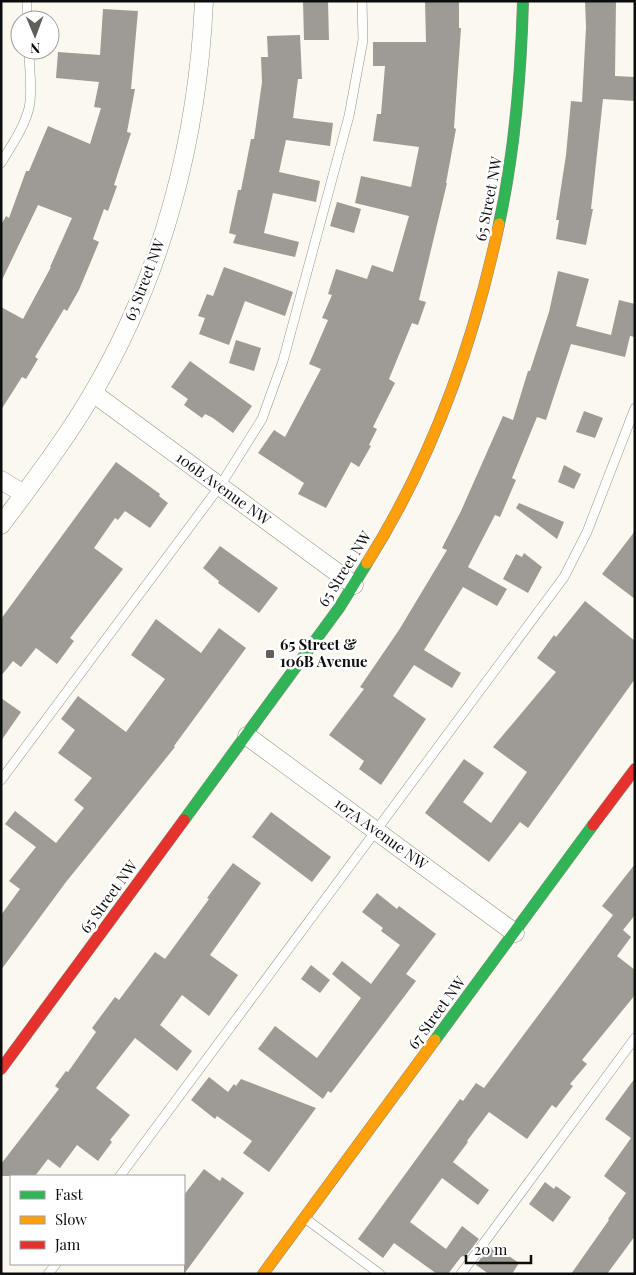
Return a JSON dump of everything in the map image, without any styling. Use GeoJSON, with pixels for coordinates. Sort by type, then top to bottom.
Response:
{"type":"FeatureCollection","features":[{"type":"Feature","properties":{"kind":"street","name":"63 Street NW"},"geometry":{"type":"LineString","coordinates":[[1,525],[93,393],[111,361],[145,286],[172,206],[191,124],[202,41],[204,1]]}},
{"type":"Feature","properties":{"kind":"street","name":"65 Street NW"},"geometry":{"type":"LineString","coordinates":[[1,1068],[247,736],[339,608],[383,538],[420,466],[452,390],[477,315],[500,226],[514,150],[522,72],[523,1]]}},
{"type":"Feature","properties":{"kind":"street","name":"106B Avenue NW"},"geometry":{"type":"LineString","coordinates":[[93,393],[354,585]]}},
{"type":"Feature","properties":{"kind":"street"},"geometry":{"type":"LineString","coordinates":[[1,480],[24,494]]}},
{"type":"Feature","properties":{"kind":"street","name":"107A Avenue NW"},"geometry":{"type":"LineString","coordinates":[[247,736],[515,933]]}},
{"type":"Feature","properties":{"kind":"street","name":"67 Street NW"},"geometry":{"type":"LineString","coordinates":[[263,1274],[635,769]]}},
{"type":"Feature","properties":{"kind":"lane"},"geometry":{"type":"LineString","coordinates":[[1,780],[220,486],[262,419],[283,362],[349,116],[363,40],[362,1]]}},
{"type":"Feature","properties":{"kind":"lane"},"geometry":{"type":"LineString","coordinates":[[1,163],[24,123],[29,107],[29,60]]}},
{"type":"Feature","properties":{"kind":"lane"},"geometry":{"type":"LineString","coordinates":[[121,1175],[564,577],[587,532],[635,408]]}},
{"type":"Feature","properties":{"kind":"lane"},"geometry":{"type":"LineString","coordinates":[[461,1274],[635,1038]]}},
{"type":"Feature","properties":{"kind":"lane"},"geometry":{"type":"LineString","coordinates":[[304,1218],[380,1274]]}},
{"type":"Feature","properties":{"kind":"building"},"geometry":{"type":"Polygon","coordinates":[[[303,1],[328,1],[329,40],[304,40],[303,1]]]}},
{"type":"Feature","properties":{"kind":"building"},"geometry":{"type":"Polygon","coordinates":[[[425,1],[459,1],[459,28],[461,28],[454,128],[456,129],[447,183],[419,300],[426,302],[418,325],[412,323],[389,379],[395,383],[373,427],[377,429],[369,445],[371,446],[359,467],[351,462],[326,508],[298,494],[304,483],[258,453],[274,430],[285,437],[321,369],[309,364],[328,320],[322,318],[332,295],[328,294],[336,269],[367,279],[372,265],[393,272],[409,216],[355,203],[361,176],[411,187],[419,147],[373,141],[377,114],[381,114],[385,66],[373,66],[373,42],[426,42],[425,1]]]}},
{"type":"Feature","properties":{"kind":"building"},"geometry":{"type":"Polygon","coordinates":[[[585,1],[616,1],[615,76],[635,77],[635,101],[603,99],[591,209],[593,209],[586,245],[556,239],[559,220],[556,220],[566,155],[571,101],[582,102],[586,27],[585,1]]]}},
{"type":"Feature","properties":{"kind":"building"},"geometry":{"type":"Polygon","coordinates":[[[103,9],[138,11],[131,89],[135,89],[127,132],[131,133],[114,185],[117,186],[108,211],[104,209],[93,239],[99,242],[79,290],[67,311],[64,309],[35,357],[38,359],[26,379],[22,377],[1,410],[1,307],[23,319],[51,267],[72,218],[38,205],[1,282],[1,225],[6,216],[9,218],[26,171],[29,171],[48,126],[90,144],[101,108],[94,107],[99,82],[56,78],[57,60],[60,60],[60,52],[100,55],[103,9]]]}},
{"type":"Feature","properties":{"kind":"building"},"geometry":{"type":"Polygon","coordinates":[[[300,35],[302,79],[298,79],[293,118],[333,123],[330,146],[286,140],[279,172],[320,181],[316,202],[273,193],[264,233],[299,242],[295,257],[233,243],[236,235],[229,233],[238,190],[241,190],[251,139],[254,139],[262,82],[261,57],[268,57],[267,36],[300,35]]]}},
{"type":"Feature","properties":{"kind":"building"},"geometry":{"type":"Polygon","coordinates":[[[337,202],[361,209],[354,233],[330,226],[337,202]]]}},
{"type":"Feature","properties":{"kind":"building"},"geometry":{"type":"Polygon","coordinates":[[[224,267],[293,292],[285,316],[245,301],[229,345],[199,334],[205,318],[198,316],[207,294],[213,296],[224,267]]]}},
{"type":"Feature","properties":{"kind":"building"},"geometry":{"type":"Polygon","coordinates":[[[558,271],[589,279],[576,326],[611,335],[619,300],[635,304],[635,337],[630,336],[625,357],[571,344],[546,420],[537,417],[512,478],[516,480],[500,517],[495,515],[468,567],[507,589],[497,606],[463,587],[424,650],[461,673],[452,688],[414,665],[393,696],[426,719],[381,785],[359,769],[364,761],[329,735],[364,689],[360,687],[399,630],[447,550],[442,548],[461,511],[503,416],[513,420],[549,312],[558,271]]]}},
{"type":"Feature","properties":{"kind":"building"},"geometry":{"type":"Polygon","coordinates":[[[236,340],[261,348],[254,371],[229,363],[236,340]]]}},
{"type":"Feature","properties":{"kind":"building"},"geometry":{"type":"Polygon","coordinates":[[[190,361],[252,406],[233,433],[213,418],[205,414],[202,418],[184,405],[188,399],[171,387],[190,361]]]}},
{"type":"Feature","properties":{"kind":"building"},"geometry":{"type":"Polygon","coordinates":[[[584,411],[603,418],[595,438],[576,432],[584,411]]]}},
{"type":"Feature","properties":{"kind":"building"},"geometry":{"type":"Polygon","coordinates":[[[116,462],[160,494],[159,496],[168,503],[150,528],[125,511],[118,520],[115,518],[94,548],[123,569],[70,638],[74,641],[57,664],[36,648],[21,667],[13,661],[1,676],[1,619],[116,462]]]}},
{"type":"Feature","properties":{"kind":"building"},"geometry":{"type":"Polygon","coordinates":[[[564,465],[581,474],[574,489],[558,482],[564,465]]]}},
{"type":"Feature","properties":{"kind":"building"},"geometry":{"type":"Polygon","coordinates":[[[519,503],[564,522],[557,539],[516,508],[519,503]]]}},
{"type":"Feature","properties":{"kind":"building"},"geometry":{"type":"Polygon","coordinates":[[[635,531],[635,599],[602,574],[635,531]]]}},
{"type":"Feature","properties":{"kind":"building"},"geometry":{"type":"Polygon","coordinates":[[[220,546],[278,588],[259,613],[218,583],[219,581],[203,568],[220,546]]]}},
{"type":"Feature","properties":{"kind":"building"},"geometry":{"type":"Polygon","coordinates":[[[524,553],[542,567],[528,593],[503,579],[516,554],[522,557],[524,553]]]}},
{"type":"Feature","properties":{"kind":"building"},"geometry":{"type":"Polygon","coordinates":[[[585,601],[635,641],[635,679],[528,828],[520,822],[489,862],[425,813],[464,759],[484,773],[463,802],[491,823],[527,772],[493,747],[556,672],[537,658],[554,635],[556,637],[585,601]]]}},
{"type":"Feature","properties":{"kind":"building"},"geometry":{"type":"Polygon","coordinates":[[[156,619],[201,653],[219,628],[246,648],[175,747],[66,882],[1,970],[1,915],[20,889],[9,881],[36,847],[5,824],[15,811],[56,843],[84,808],[74,800],[92,778],[58,753],[75,730],[61,719],[78,696],[126,732],[165,679],[131,655],[156,619]]]}},
{"type":"Feature","properties":{"kind":"building"},"geometry":{"type":"Polygon","coordinates":[[[1,698],[21,712],[1,741],[1,698]]]}},
{"type":"Feature","properties":{"kind":"building"},"geometry":{"type":"Polygon","coordinates":[[[271,812],[331,857],[312,882],[252,837],[271,812]]]}},
{"type":"Feature","properties":{"kind":"building"},"geometry":{"type":"Polygon","coordinates":[[[233,863],[261,883],[210,955],[238,975],[209,1016],[182,995],[160,1025],[192,1051],[177,1071],[135,1038],[96,1088],[130,1115],[110,1140],[112,1142],[98,1161],[77,1145],[60,1168],[48,1159],[36,1175],[1,1176],[1,1164],[59,1089],[55,1086],[66,1071],[68,1072],[96,1032],[92,1028],[115,997],[119,1000],[155,952],[165,959],[209,899],[207,898],[233,863]]]}},
{"type":"Feature","properties":{"kind":"building"},"geometry":{"type":"Polygon","coordinates":[[[635,864],[635,915],[623,930],[631,937],[617,956],[635,970],[635,995],[582,1060],[587,1064],[570,1084],[573,1086],[556,1108],[552,1105],[527,1139],[489,1112],[467,1141],[453,1162],[489,1190],[478,1205],[442,1178],[410,1222],[446,1249],[462,1226],[479,1239],[465,1257],[461,1257],[448,1274],[437,1274],[394,1243],[383,1258],[358,1239],[460,1099],[463,1101],[476,1083],[484,1088],[613,915],[602,906],[635,864]]]}},
{"type":"Feature","properties":{"kind":"building"},"geometry":{"type":"Polygon","coordinates":[[[377,893],[397,909],[399,906],[436,934],[406,974],[416,981],[331,1093],[328,1091],[323,1099],[258,1049],[275,1026],[317,1058],[361,998],[332,974],[342,961],[371,984],[400,945],[381,931],[383,928],[362,912],[377,893]]]}},
{"type":"Feature","properties":{"kind":"building"},"geometry":{"type":"Polygon","coordinates":[[[311,965],[330,980],[320,993],[301,979],[311,965]]]}},
{"type":"Feature","properties":{"kind":"building"},"geometry":{"type":"Polygon","coordinates":[[[209,1077],[228,1092],[241,1079],[316,1108],[269,1172],[243,1153],[252,1141],[217,1116],[215,1119],[191,1100],[209,1077]]]}},
{"type":"Feature","properties":{"kind":"building"},"geometry":{"type":"Polygon","coordinates":[[[635,1078],[635,1236],[607,1274],[571,1274],[626,1193],[604,1176],[631,1138],[605,1119],[635,1078]]]}},
{"type":"Feature","properties":{"kind":"building"},"geometry":{"type":"Polygon","coordinates":[[[204,1169],[220,1181],[222,1177],[244,1193],[184,1274],[185,1265],[185,1194],[204,1169]]]}},
{"type":"Feature","properties":{"kind":"building"},"geometry":{"type":"Polygon","coordinates":[[[545,1182],[554,1189],[556,1186],[571,1197],[553,1222],[529,1204],[545,1182]]]}},
{"type":"Feature","properties":{"kind":"building"},"geometry":{"type":"Polygon","coordinates":[[[489,1246],[495,1251],[497,1248],[519,1263],[512,1274],[489,1274],[476,1265],[489,1246]]]}},
{"type":"Feature","properties":{"kind":"traffic: fast"},"geometry":{"type":"LineString","coordinates":[[499,224],[505,196],[516,113],[523,1]]}},
{"type":"Feature","properties":{"kind":"traffic: fast"},"geometry":{"type":"LineString","coordinates":[[184,820],[339,608],[367,563]]}},
{"type":"Feature","properties":{"kind":"traffic: fast"},"geometry":{"type":"LineString","coordinates":[[435,1040],[593,825]]}},
{"type":"Feature","properties":{"kind":"traffic: slow"},"geometry":{"type":"LineString","coordinates":[[367,563],[412,483],[448,399],[477,312],[499,224]]}},
{"type":"Feature","properties":{"kind":"traffic: slow"},"geometry":{"type":"LineString","coordinates":[[263,1274],[435,1040]]}},
{"type":"Feature","properties":{"kind":"traffic: jam"},"geometry":{"type":"LineString","coordinates":[[593,825],[635,769]]}},
{"type":"Feature","properties":{"kind":"traffic: jam"},"geometry":{"type":"LineString","coordinates":[[1,1069],[184,820]]}},
{"type":"Feature","properties":{"kind":"place","name":"65 Street & 106B Avenue"},"geometry":{"type":"Point","coordinates":[270,654]}}]}
